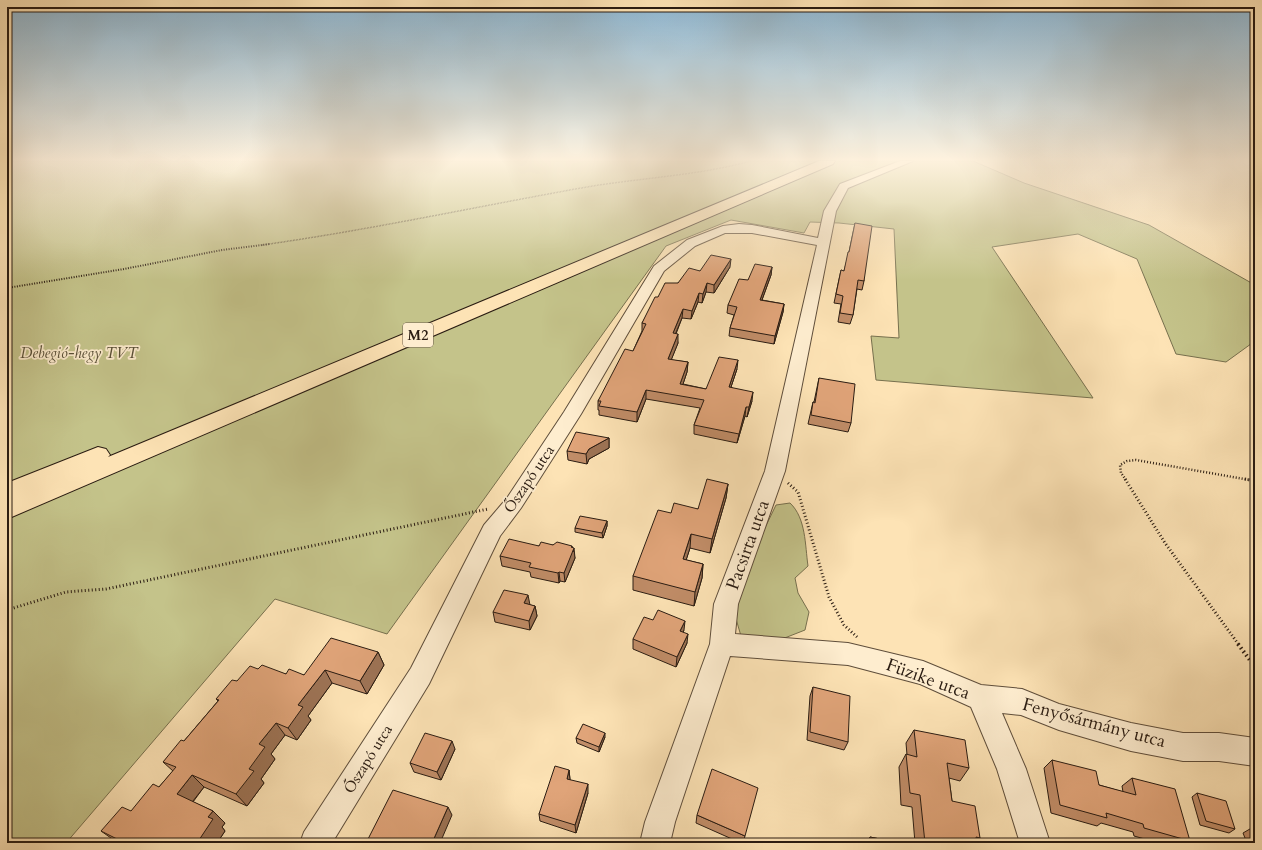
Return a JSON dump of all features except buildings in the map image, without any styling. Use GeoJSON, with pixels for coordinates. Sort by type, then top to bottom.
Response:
{"type":"FeatureCollection","features":[{"type":"Feature","properties":{"kind":"highway","name":"M2"},"geometry":{"type":"LineString","coordinates":[[7,492],[712,201]]}},
{"type":"Feature","properties":{"kind":"highway","name":"M2"},"geometry":{"type":"LineString","coordinates":[[7,510],[736,201]]}},
{"type":"Feature","properties":{"kind":"street","name":"Pacsirta utca"},"geometry":{"type":"LineString","coordinates":[[655,843],[660,822],[722,644],[726,604],[775,471],[822,242],[830,211],[836,201]]}},
{"type":"Feature","properties":{"kind":"street","name":"Őszapó utca"},"geometry":{"type":"LineString","coordinates":[[315,843],[420,676],[492,530],[514,503],[572,414],[659,270],[691,243],[723,230],[752,229],[822,242]]}},
{"type":"Feature","properties":{"kind":"street","name":"Füzike utca"},"geometry":{"type":"LineString","coordinates":[[722,644],[848,654],[923,674],[980,698],[994,725],[1027,811],[1035,843]]}},
{"type":"Feature","properties":{"kind":"street","name":"Fenyősármány utca"},"geometry":{"type":"LineString","coordinates":[[980,698],[1022,702],[1059,717],[1131,737],[1183,747],[1219,747],[1255,752]]}},
{"type":"Feature","properties":{"kind":"path"},"geometry":{"type":"LineString","coordinates":[[7,288],[124,269],[222,250],[326,236],[515,201]]}},
{"type":"Feature","properties":{"kind":"path"},"geometry":{"type":"LineString","coordinates":[[1255,481],[1136,460],[1127,461],[1120,465],[1121,473],[1166,543],[1255,667]]}},
{"type":"Feature","properties":{"kind":"path"},"geometry":{"type":"LineString","coordinates":[[775,471],[798,492],[829,597],[844,625],[859,638]]}},
{"type":"Feature","properties":{"kind":"path"},"geometry":{"type":"LineString","coordinates":[[7,610],[18,608],[66,592],[106,589],[514,503]]}},
{"type":"Feature","properties":{"kind":"green space","name":"Debegió-hegy TVT"},"geometry":{"type":"Polygon","coordinates":[[[7,201],[1077,201],[1149,225],[1255,285],[1255,341],[1226,362],[1176,354],[1137,259],[1078,234],[992,247],[1093,398],[876,380],[871,336],[899,338],[894,229],[839,223],[810,222],[804,233],[731,220],[666,246],[387,634],[275,599],[66,843],[7,843],[7,201]]]}},
{"type":"Feature","properties":{"kind":"green space"},"geometry":{"type":"Polygon","coordinates":[[[790,503],[799,516],[804,532],[808,566],[795,578],[798,593],[809,612],[805,630],[777,641],[741,636],[734,612],[748,563],[776,505],[790,503]]]}}]}
